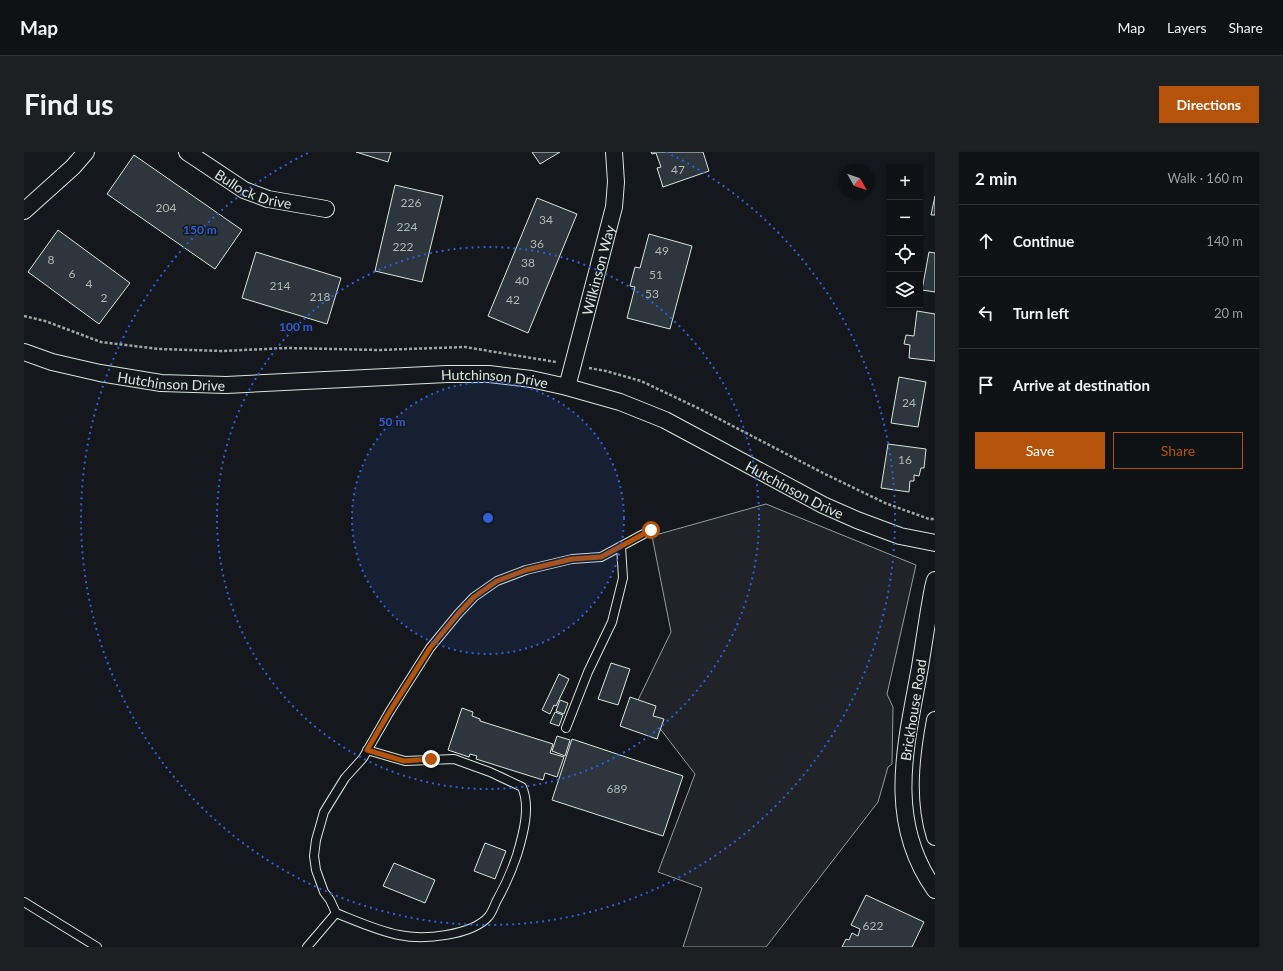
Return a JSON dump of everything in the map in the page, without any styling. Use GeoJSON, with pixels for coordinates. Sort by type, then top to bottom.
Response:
{"type":"FeatureCollection","features":[{"type":"Feature","properties":{"kind":"street"},"geometry":{"type":"LineString","coordinates":[[24,211],[73,167],[86,152]]}},
{"type":"Feature","properties":{"kind":"street","name":"Bullock Drive"},"geometry":{"type":"LineString","coordinates":[[187,152],[244,190],[268,199],[326,208]]}},
{"type":"Feature","properties":{"kind":"street","name":"Wilkinson Way"},"geometry":{"type":"LineString","coordinates":[[567,387],[614,207],[616,182],[614,152]]}},
{"type":"Feature","properties":{"kind":"street","name":"Hutchinson Drive"},"geometry":{"type":"LineString","coordinates":[[24,352],[52,362],[100,373],[161,383],[226,385],[447,374],[489,374],[531,379],[567,387],[620,402],[665,420],[823,505],[857,520],[900,536],[935,543]]}},
{"type":"Feature","properties":{"kind":"street","name":"Brickhouse Road"},"geometry":{"type":"LineString","coordinates":[[935,580],[905,752],[902,782],[904,813],[910,841],[919,864],[935,890]]}},
{"type":"Feature","properties":{"kind":"street","name":"Brickhouse Road"},"geometry":{"type":"LineString","coordinates":[[910,841],[934,835],[927,789],[929,752],[935,720]]}},
{"type":"Feature","properties":{"kind":"lane"},"geometry":{"type":"LineString","coordinates":[[367,750],[404,761],[454,759],[490,772],[522,787],[525,794],[525,813],[522,838],[511,875],[489,916],[476,927],[450,934],[420,936],[399,935],[360,923],[336,913],[330,900],[324,892],[316,870],[314,856],[316,840],[324,812],[332,796],[345,778],[363,758],[367,750],[390,711],[430,648],[474,597],[497,581],[526,570],[572,559],[601,557],[651,530]]}},
{"type":"Feature","properties":{"kind":"lane"},"geometry":{"type":"LineString","coordinates":[[566,728],[588,672],[612,622],[623,578],[621,546]]}},
{"type":"Feature","properties":{"kind":"lane"},"geometry":{"type":"LineString","coordinates":[[24,902],[97,947]]}},
{"type":"Feature","properties":{"kind":"lane"},"geometry":{"type":"LineString","coordinates":[[307,947],[336,913]]}},
{"type":"Feature","properties":{"kind":"shaded area"},"geometry":{"type":"Polygon","coordinates":[[[766,504],[916,565],[887,694],[893,707],[892,764],[888,767],[878,802],[766,947],[683,947],[702,888],[658,872],[695,774],[638,700],[671,632],[652,536],[766,504]]]}},
{"type":"Feature","properties":{"kind":"building"},"geometry":{"type":"Polygon","coordinates":[[[356,152],[391,152],[388,162],[356,152]]]}},
{"type":"Feature","properties":{"kind":"building"},"geometry":{"type":"Polygon","coordinates":[[[532,152],[560,152],[540,164],[532,152]]]}},
{"type":"Feature","properties":{"kind":"building"},"geometry":{"type":"Polygon","coordinates":[[[651,152],[703,152],[709,171],[663,187],[657,168],[661,167],[656,153],[652,154],[651,152]]]}},
{"type":"Feature","properties":{"kind":"building"},"geometry":{"type":"Polygon","coordinates":[[[134,155],[242,230],[215,269],[107,194],[134,155]]]}},
{"type":"Feature","properties":{"kind":"building"},"geometry":{"type":"Polygon","coordinates":[[[395,185],[443,196],[422,282],[375,271],[395,185]]]}},
{"type":"Feature","properties":{"kind":"building"},"geometry":{"type":"Polygon","coordinates":[[[935,196],[935,215],[931,215],[935,196]]]}},
{"type":"Feature","properties":{"kind":"building"},"geometry":{"type":"Polygon","coordinates":[[[537,198],[577,214],[528,333],[488,316],[537,198]]]}},
{"type":"Feature","properties":{"kind":"building"},"geometry":{"type":"Polygon","coordinates":[[[58,230],[130,283],[99,324],[28,272],[58,230]]]}},
{"type":"Feature","properties":{"kind":"building"},"geometry":{"type":"Polygon","coordinates":[[[649,234],[692,246],[670,329],[627,318],[635,287],[630,286],[635,267],[640,268],[649,234]]]}},
{"type":"Feature","properties":{"kind":"building"},"geometry":{"type":"Polygon","coordinates":[[[256,252],[341,278],[327,324],[242,298],[256,252]]]}},
{"type":"Feature","properties":{"kind":"building"},"geometry":{"type":"Polygon","coordinates":[[[929,252],[935,253],[935,292],[923,290],[929,252]]]}},
{"type":"Feature","properties":{"kind":"building"},"geometry":{"type":"Polygon","coordinates":[[[917,311],[935,314],[935,361],[909,358],[910,345],[904,344],[906,335],[914,336],[917,311]]]}},
{"type":"Feature","properties":{"kind":"building"},"geometry":{"type":"Polygon","coordinates":[[[899,377],[926,382],[918,427],[891,423],[899,377]]]}},
{"type":"Feature","properties":{"kind":"building"},"geometry":{"type":"Polygon","coordinates":[[[888,444],[926,449],[924,468],[921,468],[919,476],[914,475],[914,481],[910,481],[909,492],[881,488],[888,444]]]}},
{"type":"Feature","properties":{"kind":"building"},"geometry":{"type":"Polygon","coordinates":[[[611,663],[630,669],[618,705],[598,699],[611,663]]]}},
{"type":"Feature","properties":{"kind":"building"},"geometry":{"type":"Polygon","coordinates":[[[559,674],[569,679],[556,706],[554,705],[550,714],[542,710],[559,674]]]}},
{"type":"Feature","properties":{"kind":"building"},"geometry":{"type":"Polygon","coordinates":[[[630,697],[656,706],[653,716],[664,719],[657,739],[620,726],[630,697]]]}},
{"type":"Feature","properties":{"kind":"building"},"geometry":{"type":"Polygon","coordinates":[[[560,700],[568,703],[564,714],[556,711],[560,700]]]}},
{"type":"Feature","properties":{"kind":"building"},"geometry":{"type":"Polygon","coordinates":[[[462,708],[473,712],[472,716],[480,719],[480,721],[553,744],[550,753],[564,757],[557,777],[545,773],[543,780],[476,759],[477,756],[470,754],[469,757],[448,750],[462,708]]]}},
{"type":"Feature","properties":{"kind":"building"},"geometry":{"type":"Polygon","coordinates":[[[555,712],[563,715],[559,726],[550,723],[555,712]]]}},
{"type":"Feature","properties":{"kind":"building"},"geometry":{"type":"Polygon","coordinates":[[[557,736],[570,740],[565,756],[552,751],[557,736]]]}},
{"type":"Feature","properties":{"kind":"building"},"geometry":{"type":"Polygon","coordinates":[[[572,739],[683,776],[663,836],[552,800],[572,739]]]}},
{"type":"Feature","properties":{"kind":"building"},"geometry":{"type":"Polygon","coordinates":[[[485,843],[506,851],[495,879],[474,871],[485,843]]]}},
{"type":"Feature","properties":{"kind":"building"},"geometry":{"type":"Polygon","coordinates":[[[394,863],[435,880],[425,903],[383,886],[394,863]]]}},
{"type":"Feature","properties":{"kind":"building"},"geometry":{"type":"Polygon","coordinates":[[[866,895],[924,922],[912,947],[842,947],[846,939],[849,940],[852,933],[858,936],[860,929],[851,925],[866,895]]]}},
{"type":"Feature","properties":{"kind":"route"},"geometry":{"type":"LineString","coordinates":[[431,759],[404,761],[367,750],[430,648],[474,597],[497,581],[526,570],[572,559],[601,557],[651,530]]}}]}
